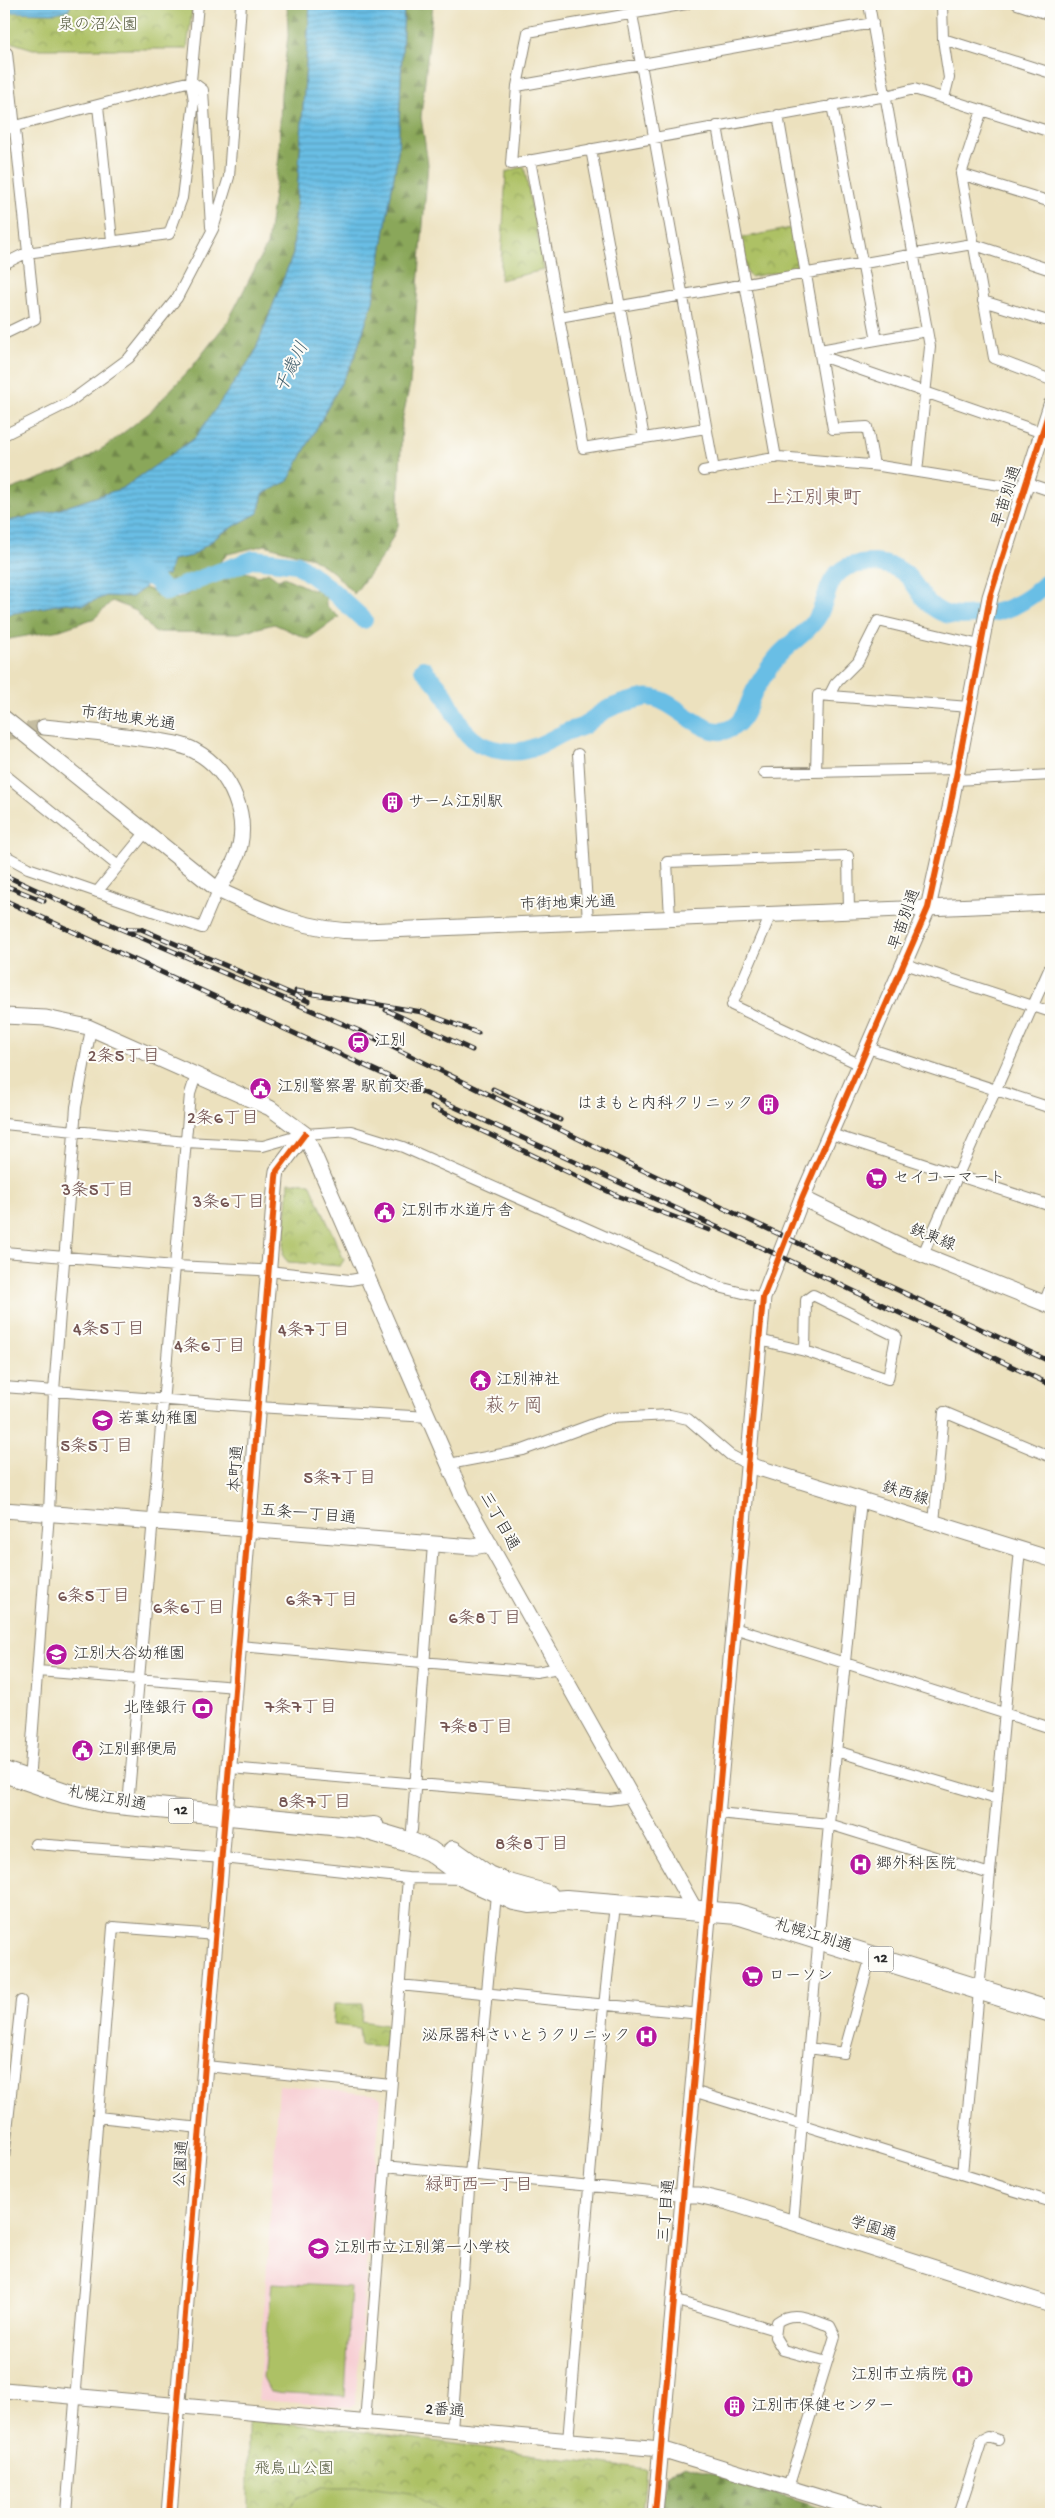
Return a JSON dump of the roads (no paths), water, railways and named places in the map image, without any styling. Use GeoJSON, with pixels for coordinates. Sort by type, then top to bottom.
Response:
{"type":"FeatureCollection","features":[{"type":"Feature","properties":{"kind":"highway","name":"札幌江別通"},"geometry":{"type":"LineString","coordinates":[[4,1772],[29,1782],[85,1798],[128,1805],[362,1828],[388,1826],[412,1830],[444,1845],[488,1876],[505,1883],[566,1900],[737,1914],[1051,2012]]}},
{"type":"Feature","properties":{"kind":"highway","name":"札幌江別通"},"geometry":{"type":"LineString","coordinates":[[362,1828],[412,1843],[430,1851],[468,1879],[496,1894],[529,1903],[566,1900]]}},
{"type":"Feature","properties":{"kind":"street"},"geometry":{"type":"LineString","coordinates":[[4,264],[26,253],[112,240],[169,234],[182,198],[187,161],[194,101],[191,81],[198,4]]}},
{"type":"Feature","properties":{"kind":"street"},"geometry":{"type":"LineString","coordinates":[[4,434],[68,403],[129,358],[177,298],[214,228],[230,177],[241,4]]}},
{"type":"Feature","properties":{"kind":"street"},"geometry":{"type":"LineString","coordinates":[[686,4],[528,32],[517,86],[511,164],[886,96],[914,89],[1051,132]]}},
{"type":"Feature","properties":{"kind":"street"},"geometry":{"type":"LineString","coordinates":[[869,4],[930,347],[917,472]]}},
{"type":"Feature","properties":{"kind":"street"},"geometry":{"type":"LineString","coordinates":[[942,4],[943,40],[949,78],[944,98]]}},
{"type":"Feature","properties":{"kind":"street"},"geometry":{"type":"LineString","coordinates":[[1017,4],[1051,15]]}},
{"type":"Feature","properties":{"kind":"street"},"geometry":{"type":"LineString","coordinates":[[632,14],[706,428],[708,471],[776,458],[874,465],[1051,491]]}},
{"type":"Feature","properties":{"kind":"street"},"geometry":{"type":"LineString","coordinates":[[517,86],[873,23]]}},
{"type":"Feature","properties":{"kind":"street"},"geometry":{"type":"LineString","coordinates":[[943,40],[1051,74]]}},
{"type":"Feature","properties":{"kind":"street"},"geometry":{"type":"LineString","coordinates":[[4,52],[7,53],[9,128],[35,319],[4,334]]}},
{"type":"Feature","properties":{"kind":"street"},"geometry":{"type":"LineString","coordinates":[[9,128],[191,81]]}},
{"type":"Feature","properties":{"kind":"street"},"geometry":{"type":"LineString","coordinates":[[191,81],[203,90],[211,227],[214,228]]}},
{"type":"Feature","properties":{"kind":"street"},"geometry":{"type":"LineString","coordinates":[[98,106],[112,240]]}},
{"type":"Feature","properties":{"kind":"street"},"geometry":{"type":"LineString","coordinates":[[832,106],[876,340]]}},
{"type":"Feature","properties":{"kind":"street"},"geometry":{"type":"LineString","coordinates":[[982,110],[961,174],[972,244],[994,358],[1051,380]]}},
{"type":"Feature","properties":{"kind":"street"},"geometry":{"type":"LineString","coordinates":[[778,115],[833,429],[867,427],[874,465]]}},
{"type":"Feature","properties":{"kind":"street"},"geometry":{"type":"LineString","coordinates":[[716,126],[776,458]]}},
{"type":"Feature","properties":{"kind":"street"},"geometry":{"type":"LineString","coordinates":[[591,149],[644,438]]}},
{"type":"Feature","properties":{"kind":"street"},"geometry":{"type":"LineString","coordinates":[[530,160],[583,448],[706,428]]}},
{"type":"Feature","properties":{"kind":"street"},"geometry":{"type":"LineString","coordinates":[[961,174],[1051,202]]}},
{"type":"Feature","properties":{"kind":"street"},"geometry":{"type":"LineString","coordinates":[[559,317],[972,244],[1051,270]]}},
{"type":"Feature","properties":{"kind":"street"},"geometry":{"type":"LineString","coordinates":[[983,302],[1051,322]]}},
{"type":"Feature","properties":{"kind":"street"},"geometry":{"type":"LineString","coordinates":[[820,353],[927,331]]}},
{"type":"Feature","properties":{"kind":"street"},"geometry":{"type":"LineString","coordinates":[[820,353],[925,394],[1043,433]]}},
{"type":"Feature","properties":{"kind":"street","name":"早苗別通"},"geometry":{"type":"LineString","coordinates":[[702,1910],[718,1813],[763,1298],[802,1198],[928,908],[990,598],[1051,405]]}},
{"type":"Feature","properties":{"kind":"street"},"geometry":{"type":"LineString","coordinates":[[829,696],[835,684],[858,660],[878,621],[981,640]]}},
{"type":"Feature","properties":{"kind":"street"},"geometry":{"type":"LineString","coordinates":[[816,772],[818,695],[969,707]]}},
{"type":"Feature","properties":{"kind":"street","name":"市街地東光通"},"geometry":{"type":"LineString","coordinates":[[4,718],[218,890],[291,920],[322,930],[343,932],[1051,903]]}},
{"type":"Feature","properties":{"kind":"street","name":"市街地東光通"},"geometry":{"type":"LineString","coordinates":[[44,727],[173,743],[195,751],[216,767],[233,790],[241,815],[240,840],[236,859],[218,890]]}},
{"type":"Feature","properties":{"kind":"street"},"geometry":{"type":"LineString","coordinates":[[578,754],[588,922]]}},
{"type":"Feature","properties":{"kind":"street"},"geometry":{"type":"LineString","coordinates":[[764,773],[1051,774]]}},
{"type":"Feature","properties":{"kind":"street"},"geometry":{"type":"LineString","coordinates":[[4,774],[118,866]]}},
{"type":"Feature","properties":{"kind":"street"},"geometry":{"type":"LineString","coordinates":[[97,892],[146,833]]}},
{"type":"Feature","properties":{"kind":"street"},"geometry":{"type":"LineString","coordinates":[[4,855],[28,868],[202,928],[218,890]]}},
{"type":"Feature","properties":{"kind":"street"},"geometry":{"type":"LineString","coordinates":[[670,918],[667,862],[848,856],[849,911]]}},
{"type":"Feature","properties":{"kind":"street"},"geometry":{"type":"LineString","coordinates":[[771,914],[732,1004],[861,1064]]}},
{"type":"Feature","properties":{"kind":"street"},"geometry":{"type":"LineString","coordinates":[[905,964],[1051,1012]]}},
{"type":"Feature","properties":{"kind":"street"},"geometry":{"type":"LineString","coordinates":[[923,1254],[1051,966]]}},
{"type":"Feature","properties":{"kind":"street"},"geometry":{"type":"LineString","coordinates":[[4,1016],[46,1018],[91,1029],[270,1108],[305,1134]]}},
{"type":"Feature","properties":{"kind":"street"},"geometry":{"type":"LineString","coordinates":[[29,1782],[49,1513],[54,1391],[74,1131],[76,1107],[91,1029]]}},
{"type":"Feature","properties":{"kind":"street"},"geometry":{"type":"LineString","coordinates":[[868,1048],[1051,1108]]}},
{"type":"Feature","properties":{"kind":"street"},"geometry":{"type":"LineString","coordinates":[[128,1805],[190,1094],[196,1075]]}},
{"type":"Feature","properties":{"kind":"street"},"geometry":{"type":"LineString","coordinates":[[4,1124],[186,1142],[263,1146],[305,1134],[351,1131],[392,1143],[719,1286],[763,1298]]}},
{"type":"Feature","properties":{"kind":"street","name":"本町通"},"geometry":{"type":"LineString","coordinates":[[226,1816],[277,1171],[305,1134]]}},
{"type":"Feature","properties":{"kind":"street","name":"三丁目通"},"geometry":{"type":"LineString","coordinates":[[305,1134],[464,1497],[631,1797],[702,1910],[701,2014],[655,2514]]}},
{"type":"Feature","properties":{"kind":"street"},"geometry":{"type":"LineString","coordinates":[[831,1134],[1051,1206]]}},
{"type":"Feature","properties":{"kind":"street","name":"鉄東線"},"geometry":{"type":"LineString","coordinates":[[802,1198],[923,1254],[1048,1304]]}},
{"type":"Feature","properties":{"kind":"street"},"geometry":{"type":"LineString","coordinates":[[4,1252],[175,1266],[269,1271],[350,1280],[368,1277]]}},
{"type":"Feature","properties":{"kind":"street"},"geometry":{"type":"LineString","coordinates":[[1048,1304],[1051,1286]]}},
{"type":"Feature","properties":{"kind":"street"},"geometry":{"type":"LineString","coordinates":[[759,1340],[805,1351],[888,1378],[896,1336],[813,1295],[806,1300],[805,1351]]}},
{"type":"Feature","properties":{"kind":"street"},"geometry":{"type":"LineString","coordinates":[[4,1387],[257,1407],[429,1417]]}},
{"type":"Feature","properties":{"kind":"street"},"geometry":{"type":"LineString","coordinates":[[934,1523],[944,1412],[1051,1457]]}},
{"type":"Feature","properties":{"kind":"street"},"geometry":{"type":"LineString","coordinates":[[449,1464],[523,1450],[610,1418],[670,1415],[688,1419],[730,1455],[749,1464]]}},
{"type":"Feature","properties":{"kind":"street","name":"鉄西線"},"geometry":{"type":"LineString","coordinates":[[749,1464],[1051,1559]]}},
{"type":"Feature","properties":{"kind":"street"},"geometry":{"type":"LineString","coordinates":[[793,2223],[828,1824],[861,1500]]}},
{"type":"Feature","properties":{"kind":"street","name":"五条一丁目通"},"geometry":{"type":"LineString","coordinates":[[4,1510],[473,1547],[490,1544]]}},
{"type":"Feature","properties":{"kind":"street"},"geometry":{"type":"LineString","coordinates":[[412,1830],[433,1544]]}},
{"type":"Feature","properties":{"kind":"street"},"geometry":{"type":"LineString","coordinates":[[962,2174],[1020,1550]]}},
{"type":"Feature","properties":{"kind":"street"},"geometry":{"type":"LineString","coordinates":[[734,1628],[1051,1728]]}},
{"type":"Feature","properties":{"kind":"street"},"geometry":{"type":"LineString","coordinates":[[239,1646],[536,1672],[559,1668]]}},
{"type":"Feature","properties":{"kind":"street"},"geometry":{"type":"LineString","coordinates":[[38,1671],[236,1687]]}},
{"type":"Feature","properties":{"kind":"street"},"geometry":{"type":"LineString","coordinates":[[836,1752],[997,1799]]}},
{"type":"Feature","properties":{"kind":"street"},"geometry":{"type":"LineString","coordinates":[[230,1768],[609,1800],[631,1797]]}},
{"type":"Feature","properties":{"kind":"street"},"geometry":{"type":"LineString","coordinates":[[718,1813],[828,1824],[990,1874]]}},
{"type":"Feature","properties":{"kind":"street","name":"公園通"},"geometry":{"type":"LineString","coordinates":[[170,2514],[226,1816]]}},
{"type":"Feature","properties":{"kind":"street"},"geometry":{"type":"LineString","coordinates":[[35,1844],[223,1858],[408,1878],[468,1879]]}},
{"type":"Feature","properties":{"kind":"street"},"geometry":{"type":"LineString","coordinates":[[365,2422],[408,1878]]}},
{"type":"Feature","properties":{"kind":"street"},"geometry":{"type":"LineString","coordinates":[[452,2430],[470,2175],[496,1894]]}},
{"type":"Feature","properties":{"kind":"street"},"geometry":{"type":"LineString","coordinates":[[568,2441],[604,2006],[615,1905]]}},
{"type":"Feature","properties":{"kind":"street"},"geometry":{"type":"LineString","coordinates":[[66,2514],[113,1928],[216,1935]]}},
{"type":"Feature","properties":{"kind":"street"},"geometry":{"type":"LineString","coordinates":[[809,2048],[844,2053],[871,1956]]}},
{"type":"Feature","properties":{"kind":"street"},"geometry":{"type":"LineString","coordinates":[[400,1985],[701,2014]]}},
{"type":"Feature","properties":{"kind":"street"},"geometry":{"type":"LineString","coordinates":[[4,2158],[21,2001]]}},
{"type":"Feature","properties":{"kind":"street"},"geometry":{"type":"LineString","coordinates":[[206,2066],[392,2085]]}},
{"type":"Feature","properties":{"kind":"street"},"geometry":{"type":"LineString","coordinates":[[693,2090],[1051,2202]]}},
{"type":"Feature","properties":{"kind":"street"},"geometry":{"type":"LineString","coordinates":[[98,2118],[200,2128]]}},
{"type":"Feature","properties":{"kind":"street"},"geometry":{"type":"LineString","coordinates":[[385,2166],[683,2195]]}},
{"type":"Feature","properties":{"kind":"street","name":"学園通"},"geometry":{"type":"LineString","coordinates":[[683,2195],[704,2196],[1051,2305]]}},
{"type":"Feature","properties":{"kind":"street"},"geometry":{"type":"LineString","coordinates":[[674,2300],[775,2330]]}},
{"type":"Feature","properties":{"kind":"street"},"geometry":{"type":"LineString","coordinates":[[788,2488],[827,2362],[835,2336],[830,2326],[791,2315],[778,2322],[775,2330],[776,2341],[783,2350],[827,2362]]}},
{"type":"Feature","properties":{"kind":"street","name":"2番通"},"geometry":{"type":"LineString","coordinates":[[4,2390],[660,2449],[874,2514]]}},
{"type":"Feature","properties":{"kind":"street"},"geometry":{"type":"LineString","coordinates":[[958,2514],[982,2440],[988,2437],[998,2440]]}},
{"type":"Feature","properties":{"kind":"water"},"geometry":{"type":"Polygon","coordinates":[[[4,4],[71,4],[69,10],[55,13],[4,12],[4,4]]]}},
{"type":"Feature","properties":{"kind":"water","name":"千歳川"},"geometry":{"type":"Polygon","coordinates":[[[310,4],[404,4],[398,152],[373,301],[354,359],[288,481],[263,494],[258,513],[222,533],[192,556],[172,560],[168,575],[148,578],[144,588],[132,597],[106,596],[83,605],[66,603],[4,615],[4,522],[51,512],[123,488],[195,438],[254,354],[293,254],[310,4]]]}},
{"type":"Feature","properties":{"kind":"waterway"},"geometry":{"type":"LineString","coordinates":[[129,568],[154,579],[166,592],[254,559],[297,564],[330,589],[364,620]]}},
{"type":"Feature","properties":{"kind":"waterway"},"geometry":{"type":"LineString","coordinates":[[423,669],[442,691],[462,728],[468,735],[483,746],[493,749],[514,752],[523,751],[583,726],[612,707],[643,698],[667,703],[703,726],[714,730],[726,730],[740,721],[756,688],[776,659],[817,618],[831,583],[840,571],[847,567],[875,563],[900,570],[908,576],[931,606],[941,612],[956,616],[986,614],[1012,607],[1033,594],[1051,578]]}},
{"type":"Feature","properties":{"kind":"tunnel"},"geometry":{"type":"LineString","coordinates":[[4,733],[44,727]]}},
{"type":"Feature","properties":{"kind":"railway"},"geometry":{"type":"LineString","coordinates":[[4,875],[121,929],[362,1032],[634,1166],[1051,1362]]}},
{"type":"Feature","properties":{"kind":"railway"},"geometry":{"type":"LineString","coordinates":[[4,885],[44,901]]}},
{"type":"Feature","properties":{"kind":"railway"},"geometry":{"type":"LineString","coordinates":[[4,900],[780,1256],[1051,1385]]}},
{"type":"Feature","properties":{"kind":"railway"},"geometry":{"type":"LineString","coordinates":[[128,929],[141,929],[308,1001]]}},
{"type":"Feature","properties":{"kind":"railway"},"geometry":{"type":"LineString","coordinates":[[296,991],[422,1012],[478,1033]]}},
{"type":"Feature","properties":{"kind":"railway"},"geometry":{"type":"LineString","coordinates":[[386,1010],[472,1050]]}},
{"type":"Feature","properties":{"kind":"railway"},"geometry":{"type":"LineString","coordinates":[[493,1089],[560,1120]]}},
{"type":"Feature","properties":{"kind":"railway"},"geometry":{"type":"LineString","coordinates":[[432,1107],[618,1196],[709,1230]]}},
{"type":"Feature","properties":{"kind":"place","name":"サーム江別駅"},"geometry":{"type":"Point","coordinates":[392,803]}},
{"type":"Feature","properties":{"kind":"place","name":"江別"},"geometry":{"type":"Point","coordinates":[358,1042]}},
{"type":"Feature","properties":{"kind":"place","name":"江別警察署 駅前交番"},"geometry":{"type":"Point","coordinates":[261,1088]}},
{"type":"Feature","properties":{"kind":"place","name":"はまもと内科クリニック"},"geometry":{"type":"Point","coordinates":[769,1105]}},
{"type":"Feature","properties":{"kind":"place","name":"セイコーマート"},"geometry":{"type":"Point","coordinates":[877,1179]}},
{"type":"Feature","properties":{"kind":"place","name":"江別市水道庁舎"},"geometry":{"type":"Point","coordinates":[385,1212]}},
{"type":"Feature","properties":{"kind":"place","name":"江別神社"},"geometry":{"type":"Point","coordinates":[480,1381]}},
{"type":"Feature","properties":{"kind":"place","name":"若葉幼稚園"},"geometry":{"type":"Point","coordinates":[102,1420]}},
{"type":"Feature","properties":{"kind":"place","name":"江別大谷幼稚園"},"geometry":{"type":"Point","coordinates":[57,1655]}},
{"type":"Feature","properties":{"kind":"place","name":"北陸銀行"},"geometry":{"type":"Point","coordinates":[203,1709]}},
{"type":"Feature","properties":{"kind":"place","name":"江別郵便局"},"geometry":{"type":"Point","coordinates":[82,1751]}},
{"type":"Feature","properties":{"kind":"place","name":"郷外科医院"},"geometry":{"type":"Point","coordinates":[860,1865]}},
{"type":"Feature","properties":{"kind":"place","name":"ローソン"},"geometry":{"type":"Point","coordinates":[753,1977]}},
{"type":"Feature","properties":{"kind":"place","name":"泌尿器科さいとうクリニック"},"geometry":{"type":"Point","coordinates":[646,2037]}},
{"type":"Feature","properties":{"kind":"place","name":"江別市立江別第一小学校"},"geometry":{"type":"Point","coordinates":[318,2249]}},
{"type":"Feature","properties":{"kind":"place","name":"江別市立病院"},"geometry":{"type":"Point","coordinates":[963,2376]}},
{"type":"Feature","properties":{"kind":"place","name":"江別市保健センター"},"geometry":{"type":"Point","coordinates":[735,2407]}},
{"type":"Feature","properties":{"kind":"district","name":"上江別東町"},"geometry":{"type":"Point","coordinates":[814,499]}},
{"type":"Feature","properties":{"kind":"district","name":"2条5丁目"},"geometry":{"type":"Point","coordinates":[124,1057]}},
{"type":"Feature","properties":{"kind":"district","name":"2条6丁目"},"geometry":{"type":"Point","coordinates":[223,1119]}},
{"type":"Feature","properties":{"kind":"district","name":"3条5丁目"},"geometry":{"type":"Point","coordinates":[98,1191]}},
{"type":"Feature","properties":{"kind":"district","name":"3条6丁目"},"geometry":{"type":"Point","coordinates":[229,1203]}},
{"type":"Feature","properties":{"kind":"district","name":"4条5丁目"},"geometry":{"type":"Point","coordinates":[109,1330]}},
{"type":"Feature","properties":{"kind":"district","name":"4条7丁目"},"geometry":{"type":"Point","coordinates":[314,1331]}},
{"type":"Feature","properties":{"kind":"district","name":"4条6丁目"},"geometry":{"type":"Point","coordinates":[210,1347]}},
{"type":"Feature","properties":{"kind":"district","name":"萩ヶ岡"},"geometry":{"type":"Point","coordinates":[514,1407]}},
{"type":"Feature","properties":{"kind":"district","name":"5条5丁目"},"geometry":{"type":"Point","coordinates":[97,1447]}},
{"type":"Feature","properties":{"kind":"district","name":"5条7丁目"},"geometry":{"type":"Point","coordinates":[340,1479]}},
{"type":"Feature","properties":{"kind":"district","name":"6条5丁目"},"geometry":{"type":"Point","coordinates":[94,1597]}},
{"type":"Feature","properties":{"kind":"district","name":"6条7丁目"},"geometry":{"type":"Point","coordinates":[322,1601]}},
{"type":"Feature","properties":{"kind":"district","name":"6条6丁目"},"geometry":{"type":"Point","coordinates":[189,1609]}},
{"type":"Feature","properties":{"kind":"district","name":"6条8丁目"},"geometry":{"type":"Point","coordinates":[485,1619]}},
{"type":"Feature","properties":{"kind":"district","name":"7条7丁目"},"geometry":{"type":"Point","coordinates":[301,1708]}},
{"type":"Feature","properties":{"kind":"district","name":"7条8丁目"},"geometry":{"type":"Point","coordinates":[477,1728]}},
{"type":"Feature","properties":{"kind":"district","name":"8条7丁目"},"geometry":{"type":"Point","coordinates":[315,1803]}},
{"type":"Feature","properties":{"kind":"district","name":"8条8丁目"},"geometry":{"type":"Point","coordinates":[532,1845]}},
{"type":"Feature","properties":{"kind":"district","name":"緑町西一丁目"},"geometry":{"type":"Point","coordinates":[479,2186]}},
{"type":"Feature","properties":{"kind":"park label","name":"泉の沼公園"},"geometry":{"type":"Point","coordinates":[98,26]}},
{"type":"Feature","properties":{"kind":"park label","name":"飛鳥山公園"},"geometry":{"type":"Point","coordinates":[294,2470]}}]}
